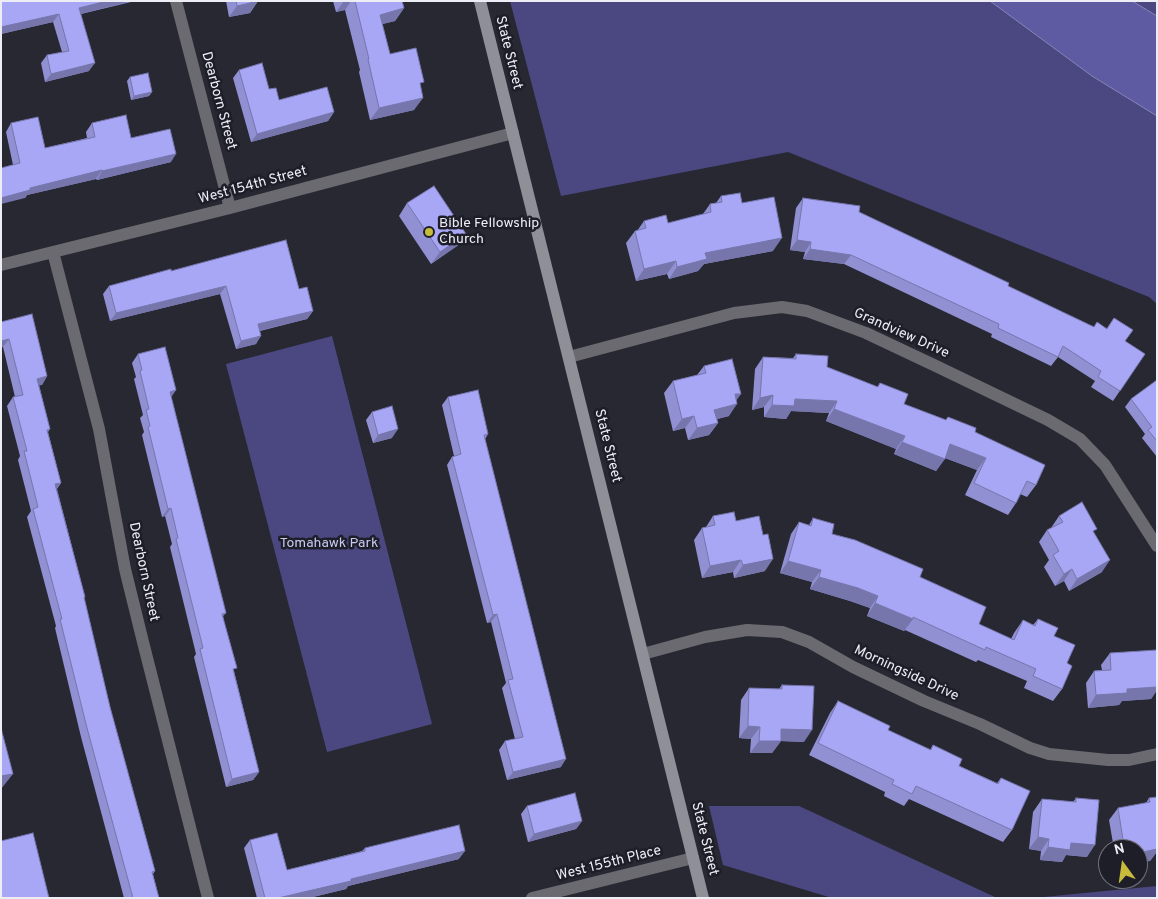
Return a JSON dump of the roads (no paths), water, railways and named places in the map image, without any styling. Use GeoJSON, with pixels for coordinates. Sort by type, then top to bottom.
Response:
{"type":"FeatureCollection","features":[{"type":"Feature","properties":{"kind":"main road","name":"State Street"},"geometry":{"type":"LineString","coordinates":[[480,1],[704,898]]}},
{"type":"Feature","properties":{"kind":"street","name":"Dearborn Street"},"geometry":{"type":"LineString","coordinates":[[176,1],[230,208]]}},
{"type":"Feature","properties":{"kind":"street","name":"West 154th Street"},"geometry":{"type":"LineString","coordinates":[[1,265],[230,208],[513,133]]}},
{"type":"Feature","properties":{"kind":"street","name":"Dearborn Street"},"geometry":{"type":"LineString","coordinates":[[54,252],[99,429],[125,570],[208,898]]}},
{"type":"Feature","properties":{"kind":"street","name":"Grandview Drive"},"geometry":{"type":"LineString","coordinates":[[569,357],[734,313],[782,307],[807,312],[866,333],[1048,420],[1080,439],[1105,465],[1157,546]]}},
{"type":"Feature","properties":{"kind":"street","name":"Morningside Drive"},"geometry":{"type":"LineString","coordinates":[[643,654],[705,637],[747,630],[782,632],[809,642],[853,667],[924,702],[980,724],[1030,748],[1057,755],[1108,760],[1129,760],[1157,754]]}},
{"type":"Feature","properties":{"kind":"street","name":"West 155th Place"},"geometry":{"type":"LineString","coordinates":[[532,898],[694,858]]}},
{"type":"Feature","properties":{"kind":"place","name":"Bible Fellowship Church"},"geometry":{"type":"Point","coordinates":[429,232]}},
{"type":"Feature","properties":{"kind":"park label","name":"Tomahawk Park"},"geometry":{"type":"Point","coordinates":[329,544]}}]}
